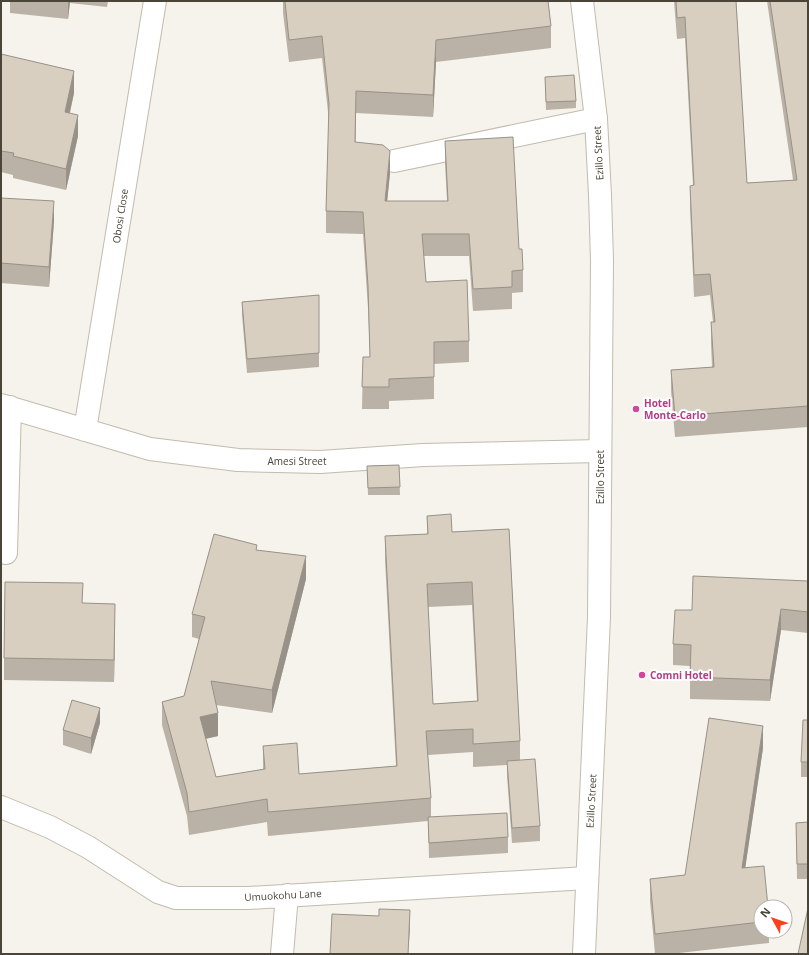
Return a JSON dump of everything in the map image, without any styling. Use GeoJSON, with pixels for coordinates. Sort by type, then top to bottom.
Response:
{"type":"FeatureCollection","features":[{"type":"Feature","properties":{"kind":"street","name":"Obosi Close"},"geometry":{"type":"LineString","coordinates":[[85,430],[155,1]]}},
{"type":"Feature","properties":{"kind":"street","name":"Ezillo Street"},"geometry":{"type":"LineString","coordinates":[[582,1],[596,119],[602,261],[599,617],[584,954]]}},
{"type":"Feature","properties":{"kind":"street"},"geometry":{"type":"LineString","coordinates":[[394,161],[596,119]]}},
{"type":"Feature","properties":{"kind":"street","name":"Amesi Street"},"geometry":{"type":"LineString","coordinates":[[5,406],[150,449],[238,460],[320,462],[424,455],[600,451]]}},
{"type":"Feature","properties":{"kind":"street"},"geometry":{"type":"LineString","coordinates":[[5,406],[6,553]]}},
{"type":"Feature","properties":{"kind":"street","name":"Umuokohu Lane"},"geometry":{"type":"LineString","coordinates":[[1,807],[50,827],[88,847],[158,892],[176,898],[249,898],[587,878]]}},
{"type":"Feature","properties":{"kind":"street"},"geometry":{"type":"LineString","coordinates":[[282,954],[287,895]]}},
{"type":"Feature","properties":{"kind":"building"},"geometry":{"type":"Polygon","coordinates":[[[285,1],[548,1],[551,26],[436,40],[433,95],[356,91],[355,142],[383,145],[390,151],[385,201],[448,201],[445,141],[513,137],[519,249],[522,249],[523,270],[512,271],[512,287],[473,289],[469,234],[422,234],[426,282],[467,280],[469,341],[434,342],[434,377],[389,379],[389,387],[362,387],[363,357],[370,357],[368,286],[363,212],[326,211],[329,104],[322,36],[289,40],[285,1]]]}},
{"type":"Feature","properties":{"kind":"building"},"geometry":{"type":"Polygon","coordinates":[[[676,1],[736,1],[747,183],[797,180],[770,1],[808,1],[808,406],[675,416],[671,370],[714,367],[711,322],[715,322],[710,274],[694,275],[690,186],[694,185],[685,17],[677,18],[676,1]]]}},
{"type":"Feature","properties":{"kind":"building"},"geometry":{"type":"Polygon","coordinates":[[[1,54],[74,71],[65,112],[78,115],[66,169],[13,156],[14,153],[1,151],[1,54]]]}},
{"type":"Feature","properties":{"kind":"building"},"geometry":{"type":"Polygon","coordinates":[[[574,75],[576,101],[546,102],[545,77],[574,75]]]}},
{"type":"Feature","properties":{"kind":"building"},"geometry":{"type":"Polygon","coordinates":[[[1,198],[54,201],[49,267],[1,263],[1,198]]]}},
{"type":"Feature","properties":{"kind":"building"},"geometry":{"type":"Polygon","coordinates":[[[319,295],[319,353],[247,359],[242,302],[319,295]]]}},
{"type":"Feature","properties":{"kind":"building"},"geometry":{"type":"Polygon","coordinates":[[[399,465],[400,487],[368,488],[367,466],[399,465]]]}},
{"type":"Feature","properties":{"kind":"building"},"geometry":{"type":"Polygon","coordinates":[[[451,514],[452,532],[509,529],[520,741],[473,744],[473,729],[426,731],[431,798],[268,812],[267,799],[189,812],[187,793],[162,702],[184,696],[205,617],[192,614],[214,534],[257,545],[256,550],[306,556],[272,690],[211,681],[218,713],[200,717],[216,777],[265,769],[263,746],[297,743],[299,774],[397,766],[385,536],[428,534],[427,516],[451,514]],[[472,582],[427,584],[433,704],[478,701],[472,582]]]}},
{"type":"Feature","properties":{"kind":"building"},"geometry":{"type":"Polygon","coordinates":[[[693,576],[808,581],[808,612],[781,609],[770,680],[690,677],[691,645],[673,644],[675,610],[692,610],[693,576]]]}},
{"type":"Feature","properties":{"kind":"building"},"geometry":{"type":"Polygon","coordinates":[[[5,582],[83,583],[82,603],[115,604],[114,660],[4,658],[5,582]]]}},
{"type":"Feature","properties":{"kind":"building"},"geometry":{"type":"Polygon","coordinates":[[[72,700],[100,708],[91,738],[63,730],[72,700]]]}},
{"type":"Feature","properties":{"kind":"building"},"geometry":{"type":"Polygon","coordinates":[[[709,718],[763,726],[742,868],[764,866],[767,899],[753,899],[753,923],[655,934],[650,879],[685,875],[709,718]]]}},
{"type":"Feature","properties":{"kind":"building"},"geometry":{"type":"Polygon","coordinates":[[[803,720],[808,720],[808,762],[801,762],[803,720]]]}},
{"type":"Feature","properties":{"kind":"building"},"geometry":{"type":"Polygon","coordinates":[[[535,759],[540,826],[512,828],[507,761],[535,759]]]}},
{"type":"Feature","properties":{"kind":"building"},"geometry":{"type":"Polygon","coordinates":[[[507,813],[508,837],[429,843],[428,817],[507,813]]]}},
{"type":"Feature","properties":{"kind":"building"},"geometry":{"type":"Polygon","coordinates":[[[808,822],[808,864],[797,864],[796,823],[808,822]]]}},
{"type":"Feature","properties":{"kind":"building"},"geometry":{"type":"Polygon","coordinates":[[[808,908],[808,954],[798,954],[808,908]]]}},
{"type":"Feature","properties":{"kind":"building"},"geometry":{"type":"Polygon","coordinates":[[[379,909],[410,910],[408,954],[330,954],[332,914],[379,916],[379,909]]]}},
{"type":"Feature","properties":{"kind":"place","name":"Hotel Monte-Carlo"},"geometry":{"type":"Point","coordinates":[636,409]}},
{"type":"Feature","properties":{"kind":"place","name":"Comni Hotel"},"geometry":{"type":"Point","coordinates":[642,675]}}]}
